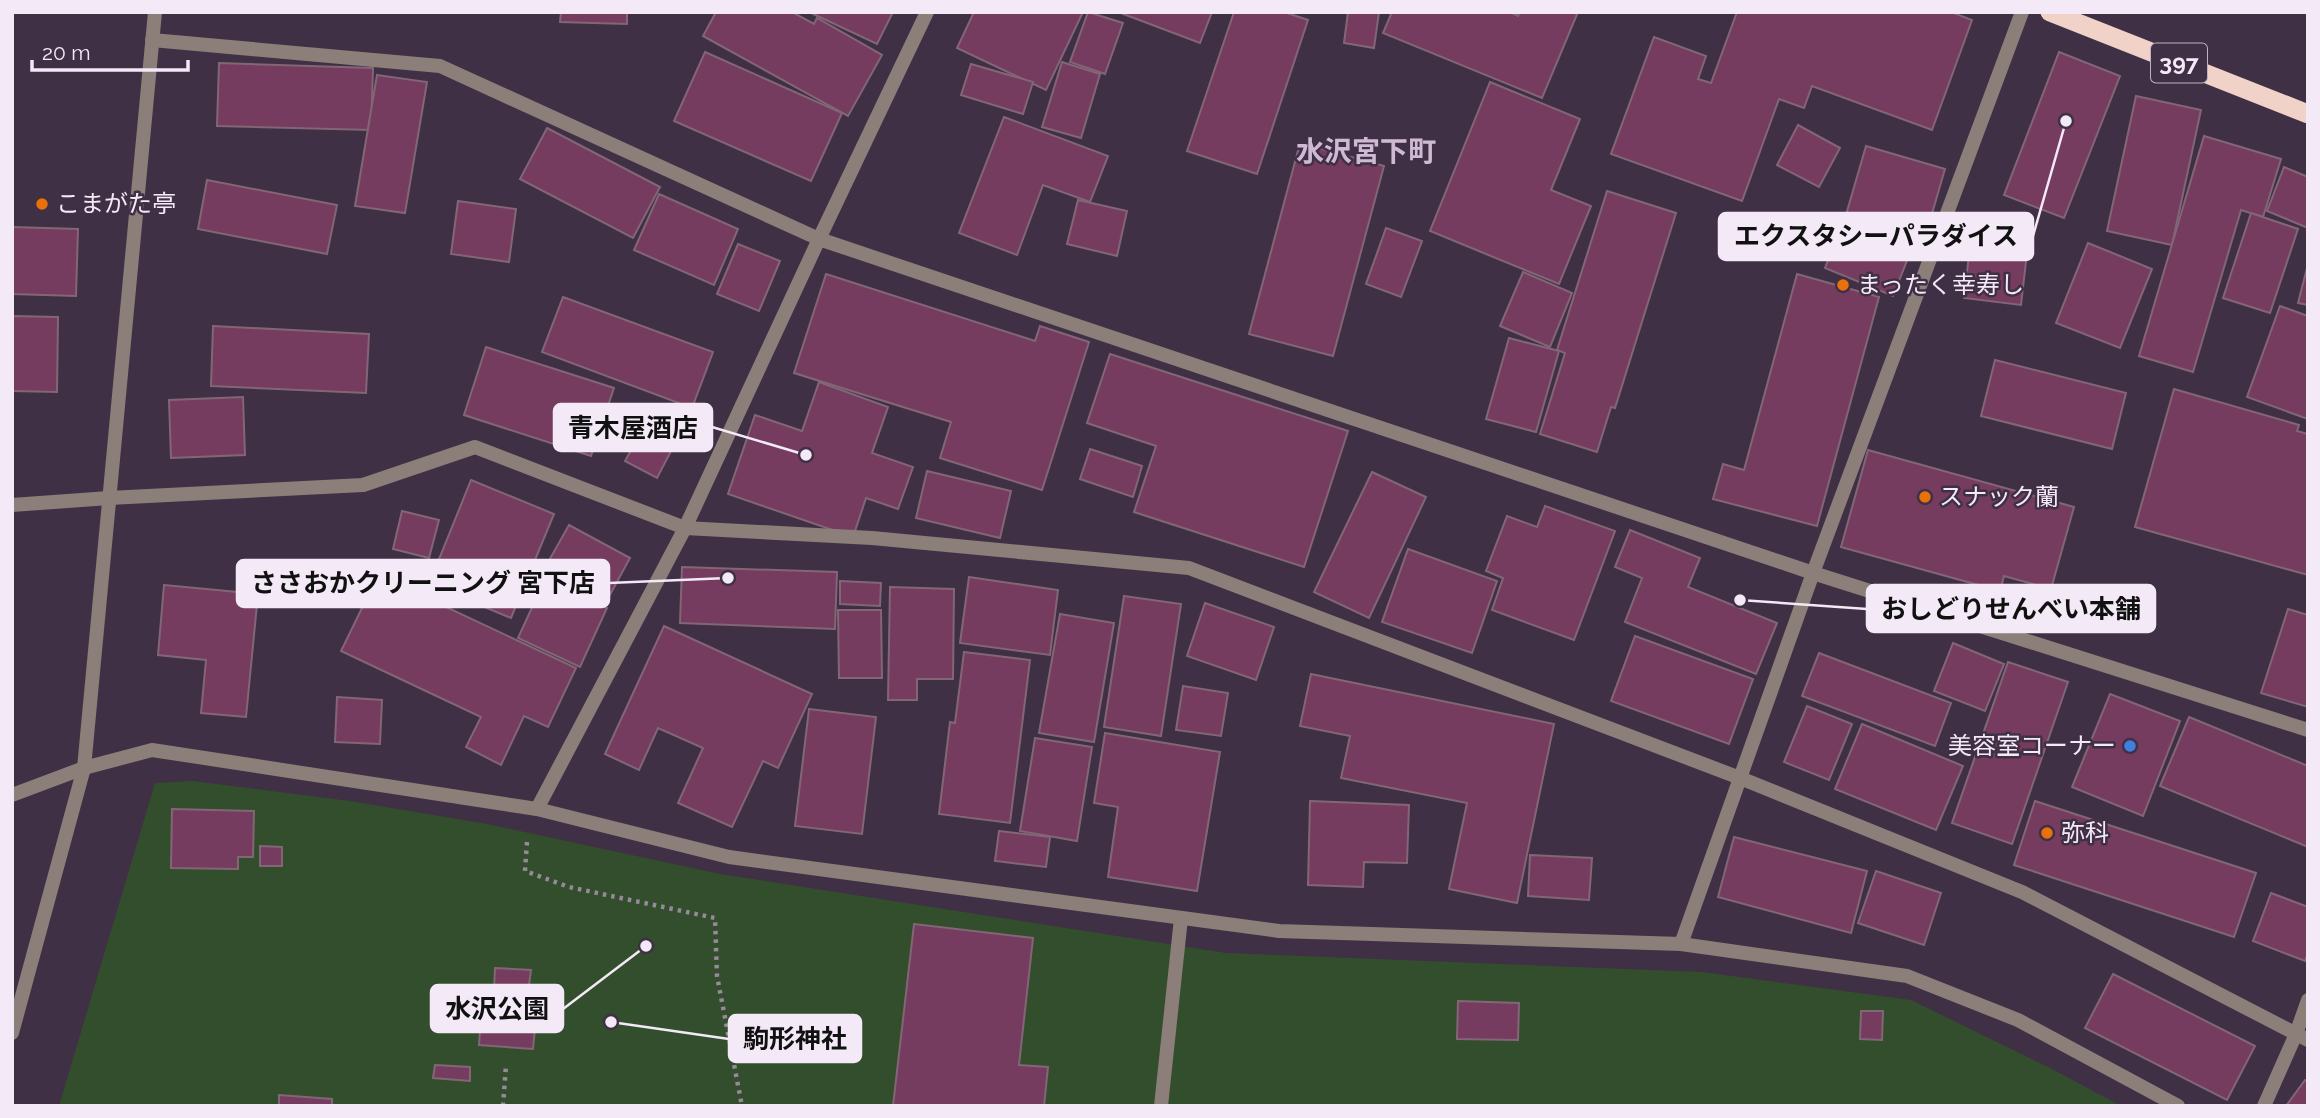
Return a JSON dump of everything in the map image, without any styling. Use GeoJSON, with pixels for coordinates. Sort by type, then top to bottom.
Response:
{"type":"FeatureCollection","features":[{"type":"Feature","properties":{"kind":"highway","name":"397"},"geometry":{"type":"LineString","coordinates":[[2050,12],[2308,114]]}},
{"type":"Feature","properties":{"kind":"street"},"geometry":{"type":"LineString","coordinates":[[12,1033],[84,768],[155,12]]}},
{"type":"Feature","properties":{"kind":"street"},"geometry":{"type":"LineString","coordinates":[[533,808],[685,528],[927,12]]}},
{"type":"Feature","properties":{"kind":"street"},"geometry":{"type":"LineString","coordinates":[[1682,944],[1813,573],[2022,12]]}},
{"type":"Feature","properties":{"kind":"street"},"geometry":{"type":"LineString","coordinates":[[152,40],[440,66],[819,239],[1813,573],[2308,730]]}},
{"type":"Feature","properties":{"kind":"street"},"geometry":{"type":"LineString","coordinates":[[12,506],[109,498],[363,485],[475,447],[685,528],[872,538],[1189,568],[1740,778],[2022,892],[2302,1037]]}},
{"type":"Feature","properties":{"kind":"street"},"geometry":{"type":"LineString","coordinates":[[12,795],[84,768],[152,750],[533,808],[729,857],[1279,931],[1682,944],[1907,976],[2018,1020],[2178,1106]]}},
{"type":"Feature","properties":{"kind":"street"},"geometry":{"type":"LineString","coordinates":[[1161,1106],[1181,918]]}},
{"type":"Feature","properties":{"kind":"street"},"geometry":{"type":"LineString","coordinates":[[2264,1106],[2302,1037],[2308,1000]]}},
{"type":"Feature","properties":{"kind":"path"},"geometry":{"type":"LineString","coordinates":[[533,808],[525,871],[569,887],[715,918],[717,976],[742,1106]]}},
{"type":"Feature","properties":{"kind":"path"},"geometry":{"type":"LineString","coordinates":[[503,1106],[506,1065]]}},
{"type":"Feature","properties":{"kind":"green space"},"geometry":{"type":"Polygon","coordinates":[[[192,781],[350,801],[487,824],[720,874],[1226,953],[1702,972],[1911,1000],[2121,1106],[59,1106],[155,783],[192,781]]]}},
{"type":"Feature","properties":{"kind":"building"},"geometry":{"type":"Polygon","coordinates":[[[561,12],[627,12],[627,24],[560,22],[561,12]]]}},
{"type":"Feature","properties":{"kind":"building"},"geometry":{"type":"Polygon","coordinates":[[[716,12],[792,12],[814,24],[817,18],[882,55],[848,116],[703,36],[716,12]]]}},
{"type":"Feature","properties":{"kind":"building"},"geometry":{"type":"Polygon","coordinates":[[[809,12],[893,12],[877,44],[809,12]]]}},
{"type":"Feature","properties":{"kind":"building"},"geometry":{"type":"Polygon","coordinates":[[[974,12],[1083,12],[1046,90],[957,48],[974,12]]]}},
{"type":"Feature","properties":{"kind":"building"},"geometry":{"type":"Polygon","coordinates":[[[1088,12],[1123,23],[1105,74],[1070,62],[1088,12]]]}},
{"type":"Feature","properties":{"kind":"building"},"geometry":{"type":"Polygon","coordinates":[[[1118,12],[1212,12],[1200,43],[1118,12]]]}},
{"type":"Feature","properties":{"kind":"building"},"geometry":{"type":"Polygon","coordinates":[[[1234,12],[1284,12],[1308,20],[1257,174],[1187,151],[1234,12]]]}},
{"type":"Feature","properties":{"kind":"building"},"geometry":{"type":"Polygon","coordinates":[[[1348,12],[1379,12],[1374,48],[1344,43],[1348,12]]]}},
{"type":"Feature","properties":{"kind":"building"},"geometry":{"type":"Polygon","coordinates":[[[1392,12],[1510,12],[1518,16],[1520,12],[1578,12],[1542,98],[1383,33],[1392,12]]]}},
{"type":"Feature","properties":{"kind":"building"},"geometry":{"type":"Polygon","coordinates":[[[1737,12],[1951,12],[1972,20],[1932,130],[1812,86],[1804,108],[1779,99],[1742,201],[1611,154],[1654,37],[1706,56],[1698,79],[1711,83],[1737,12]]]}},
{"type":"Feature","properties":{"kind":"building"},"geometry":{"type":"Polygon","coordinates":[[[705,52],[842,113],[811,181],[674,121],[705,52]]]}},
{"type":"Feature","properties":{"kind":"building"},"geometry":{"type":"Polygon","coordinates":[[[2059,52],[2120,76],[2064,218],[2004,195],[2059,52]]]}},
{"type":"Feature","properties":{"kind":"building"},"geometry":{"type":"Polygon","coordinates":[[[1062,62],[1100,74],[1081,138],[1042,127],[1062,62]]]}},
{"type":"Feature","properties":{"kind":"building"},"geometry":{"type":"Polygon","coordinates":[[[219,63],[373,68],[371,130],[217,126],[219,63]]]}},
{"type":"Feature","properties":{"kind":"building"},"geometry":{"type":"Polygon","coordinates":[[[971,64],[1033,82],[1023,114],[961,95],[971,64]]]}},
{"type":"Feature","properties":{"kind":"building"},"geometry":{"type":"Polygon","coordinates":[[[377,75],[427,82],[405,213],[355,206],[377,75]]]}},
{"type":"Feature","properties":{"kind":"building"},"geometry":{"type":"Polygon","coordinates":[[[1490,82],[1580,119],[1551,190],[1591,206],[1559,284],[1430,231],[1490,82]]]}},
{"type":"Feature","properties":{"kind":"building"},"geometry":{"type":"Polygon","coordinates":[[[2136,96],[2201,110],[2172,245],[2107,231],[2136,96]]]}},
{"type":"Feature","properties":{"kind":"building"},"geometry":{"type":"Polygon","coordinates":[[[1004,117],[1108,156],[1090,202],[1043,185],[1017,255],[959,233],[1004,117]]]}},
{"type":"Feature","properties":{"kind":"building"},"geometry":{"type":"Polygon","coordinates":[[[1798,125],[1840,148],[1819,187],[1777,165],[1798,125]]]}},
{"type":"Feature","properties":{"kind":"building"},"geometry":{"type":"Polygon","coordinates":[[[547,128],[660,187],[633,238],[520,179],[547,128]]]}},
{"type":"Feature","properties":{"kind":"building"},"geometry":{"type":"Polygon","coordinates":[[[2204,136],[2281,159],[2263,217],[2241,210],[2193,372],[2139,356],[2204,136]]]}},
{"type":"Feature","properties":{"kind":"building"},"geometry":{"type":"Polygon","coordinates":[[[1300,143],[1384,166],[1333,356],[1249,334],[1300,143]]]}},
{"type":"Feature","properties":{"kind":"building"},"geometry":{"type":"Polygon","coordinates":[[[1866,146],[1945,169],[1922,248],[1843,225],[1866,146]]]}},
{"type":"Feature","properties":{"kind":"building"},"geometry":{"type":"Polygon","coordinates":[[[2284,167],[2308,177],[2308,228],[2267,211],[2284,167]]]}},
{"type":"Feature","properties":{"kind":"building"},"geometry":{"type":"Polygon","coordinates":[[[207,180],[337,205],[327,254],[198,229],[207,180]]]}},
{"type":"Feature","properties":{"kind":"building"},"geometry":{"type":"Polygon","coordinates":[[[1607,191],[1676,213],[1615,408],[1611,407],[1597,452],[1540,434],[1565,353],[1557,350],[1607,191]]]}},
{"type":"Feature","properties":{"kind":"building"},"geometry":{"type":"Polygon","coordinates":[[[659,194],[738,229],[714,285],[634,250],[659,194]]]}},
{"type":"Feature","properties":{"kind":"building"},"geometry":{"type":"Polygon","coordinates":[[[1078,200],[1127,211],[1117,256],[1067,244],[1078,200]]]}},
{"type":"Feature","properties":{"kind":"building"},"geometry":{"type":"Polygon","coordinates":[[[458,201],[516,209],[509,262],[451,254],[458,201]]]}},
{"type":"Feature","properties":{"kind":"building"},"geometry":{"type":"Polygon","coordinates":[[[2251,213],[2298,229],[2270,313],[2223,298],[2251,213]]]}},
{"type":"Feature","properties":{"kind":"building"},"geometry":{"type":"Polygon","coordinates":[[[12,227],[78,229],[76,296],[12,294],[12,227]]]}},
{"type":"Feature","properties":{"kind":"building"},"geometry":{"type":"Polygon","coordinates":[[[1386,228],[1422,241],[1401,297],[1366,284],[1386,228]]]}},
{"type":"Feature","properties":{"kind":"building"},"geometry":{"type":"Polygon","coordinates":[[[1839,232],[1908,258],[1893,296],[1825,268],[1839,232]]]}},
{"type":"Feature","properties":{"kind":"building"},"geometry":{"type":"Polygon","coordinates":[[[1971,238],[2028,244],[2021,305],[1964,298],[1971,238]]]}},
{"type":"Feature","properties":{"kind":"building"},"geometry":{"type":"Polygon","coordinates":[[[2088,243],[2152,269],[2120,348],[2056,323],[2088,243]]]}},
{"type":"Feature","properties":{"kind":"building"},"geometry":{"type":"Polygon","coordinates":[[[738,244],[780,261],[759,311],[717,294],[738,244]]]}},
{"type":"Feature","properties":{"kind":"building"},"geometry":{"type":"Polygon","coordinates":[[[2308,264],[2308,305],[2298,303],[2308,264]]]}},
{"type":"Feature","properties":{"kind":"building"},"geometry":{"type":"Polygon","coordinates":[[[1523,272],[1572,293],[1550,347],[1500,326],[1523,272]]]}},
{"type":"Feature","properties":{"kind":"building"},"geometry":{"type":"Polygon","coordinates":[[[826,274],[1035,341],[1040,326],[1089,342],[1042,490],[940,458],[951,422],[794,373],[826,274]]]}},
{"type":"Feature","properties":{"kind":"building"},"geometry":{"type":"Polygon","coordinates":[[[1797,274],[1879,297],[1817,526],[1713,499],[1723,464],[1744,470],[1797,274]]]}},
{"type":"Feature","properties":{"kind":"building"},"geometry":{"type":"Polygon","coordinates":[[[563,297],[713,352],[692,408],[542,352],[563,297]]]}},
{"type":"Feature","properties":{"kind":"building"},"geometry":{"type":"Polygon","coordinates":[[[2280,306],[2308,316],[2308,419],[2247,397],[2280,306]]]}},
{"type":"Feature","properties":{"kind":"building"},"geometry":{"type":"Polygon","coordinates":[[[12,316],[58,317],[57,392],[12,391],[12,316]]]}},
{"type":"Feature","properties":{"kind":"building"},"geometry":{"type":"Polygon","coordinates":[[[213,326],[369,334],[366,393],[211,386],[213,326]]]}},
{"type":"Feature","properties":{"kind":"building"},"geometry":{"type":"Polygon","coordinates":[[[1509,338],[1559,351],[1536,432],[1486,419],[1509,338]]]}},
{"type":"Feature","properties":{"kind":"building"},"geometry":{"type":"Polygon","coordinates":[[[486,347],[614,388],[591,456],[464,415],[486,347]]]}},
{"type":"Feature","properties":{"kind":"building"},"geometry":{"type":"Polygon","coordinates":[[[1110,354],[1348,431],[1304,567],[1134,512],[1156,446],[1087,423],[1110,354]]]}},
{"type":"Feature","properties":{"kind":"building"},"geometry":{"type":"Polygon","coordinates":[[[1995,360],[2126,393],[2112,449],[1981,416],[1995,360]]]}},
{"type":"Feature","properties":{"kind":"building"},"geometry":{"type":"Polygon","coordinates":[[[819,382],[888,407],[872,453],[913,467],[898,509],[866,498],[853,537],[728,494],[755,415],[802,431],[819,382]]]}},
{"type":"Feature","properties":{"kind":"building"},"geometry":{"type":"Polygon","coordinates":[[[2174,389],[2299,425],[2297,431],[2308,434],[2308,575],[2135,527],[2174,389]]]}},
{"type":"Feature","properties":{"kind":"building"},"geometry":{"type":"Polygon","coordinates":[[[243,397],[245,455],[171,458],[169,400],[243,397]]]}},
{"type":"Feature","properties":{"kind":"building"},"geometry":{"type":"Polygon","coordinates":[[[649,418],[680,434],[657,478],[625,461],[649,418]]]}},
{"type":"Feature","properties":{"kind":"building"},"geometry":{"type":"Polygon","coordinates":[[[1090,449],[1142,466],[1133,497],[1080,479],[1090,449]]]}},
{"type":"Feature","properties":{"kind":"building"},"geometry":{"type":"Polygon","coordinates":[[[1868,450],[2074,507],[2051,589],[2004,576],[2000,591],[1841,547],[1868,450]]]}},
{"type":"Feature","properties":{"kind":"building"},"geometry":{"type":"Polygon","coordinates":[[[927,471],[1011,491],[1000,538],[916,518],[927,471]]]}},
{"type":"Feature","properties":{"kind":"building"},"geometry":{"type":"Polygon","coordinates":[[[1372,472],[1426,497],[1369,618],[1314,592],[1372,472]]]}},
{"type":"Feature","properties":{"kind":"building"},"geometry":{"type":"Polygon","coordinates":[[[471,480],[554,514],[511,618],[429,584],[471,480]]]}},
{"type":"Feature","properties":{"kind":"building"},"geometry":{"type":"Polygon","coordinates":[[[1545,506],[1615,531],[1574,640],[1492,610],[1503,578],[1486,571],[1507,516],[1537,527],[1545,506]]]}},
{"type":"Feature","properties":{"kind":"building"},"geometry":{"type":"Polygon","coordinates":[[[402,511],[439,520],[429,558],[393,549],[402,511]]]}},
{"type":"Feature","properties":{"kind":"building"},"geometry":{"type":"Polygon","coordinates":[[[569,525],[630,558],[605,604],[543,571],[569,525]]]}},
{"type":"Feature","properties":{"kind":"building"},"geometry":{"type":"Polygon","coordinates":[[[1630,530],[1700,558],[1688,587],[1777,623],[1756,674],[1625,622],[1642,578],[1615,567],[1630,530]]]}},
{"type":"Feature","properties":{"kind":"building"},"geometry":{"type":"Polygon","coordinates":[[[1408,549],[1497,581],[1472,653],[1382,622],[1408,549]]]}},
{"type":"Feature","properties":{"kind":"building"},"geometry":{"type":"Polygon","coordinates":[[[682,567],[837,572],[835,629],[680,623],[682,567]]]}},
{"type":"Feature","properties":{"kind":"building"},"geometry":{"type":"Polygon","coordinates":[[[378,575],[576,668],[548,727],[524,716],[501,765],[466,747],[481,717],[341,651],[378,575]]]}},
{"type":"Feature","properties":{"kind":"building"},"geometry":{"type":"Polygon","coordinates":[[[969,577],[1058,590],[1050,655],[960,643],[969,577]]]}},
{"type":"Feature","properties":{"kind":"building"},"geometry":{"type":"Polygon","coordinates":[[[545,579],[607,608],[580,667],[518,638],[545,579]]]}},
{"type":"Feature","properties":{"kind":"building"},"geometry":{"type":"Polygon","coordinates":[[[840,581],[881,583],[880,606],[840,604],[840,581]]]}},
{"type":"Feature","properties":{"kind":"building"},"geometry":{"type":"Polygon","coordinates":[[[164,585],[258,594],[246,717],[201,713],[206,660],[158,655],[164,585]]]}},
{"type":"Feature","properties":{"kind":"building"},"geometry":{"type":"Polygon","coordinates":[[[890,587],[954,589],[953,679],[917,679],[917,700],[888,700],[890,587]]]}},
{"type":"Feature","properties":{"kind":"building"},"geometry":{"type":"Polygon","coordinates":[[[1124,596],[1181,604],[1161,736],[1104,727],[1124,596]]]}},
{"type":"Feature","properties":{"kind":"building"},"geometry":{"type":"Polygon","coordinates":[[[1205,603],[1274,627],[1256,680],[1187,656],[1205,603]]]}},
{"type":"Feature","properties":{"kind":"building"},"geometry":{"type":"Polygon","coordinates":[[[2288,609],[2308,615],[2308,707],[2261,693],[2288,609]]]}},
{"type":"Feature","properties":{"kind":"building"},"geometry":{"type":"Polygon","coordinates":[[[838,610],[881,610],[882,678],[839,678],[838,610]]]}},
{"type":"Feature","properties":{"kind":"building"},"geometry":{"type":"Polygon","coordinates":[[[1060,614],[1114,623],[1094,742],[1039,733],[1060,614]]]}},
{"type":"Feature","properties":{"kind":"building"},"geometry":{"type":"Polygon","coordinates":[[[664,626],[812,694],[778,768],[763,761],[732,827],[678,803],[703,748],[658,728],[639,770],[605,754],[664,626]]]}},
{"type":"Feature","properties":{"kind":"building"},"geometry":{"type":"Polygon","coordinates":[[[1635,636],[1753,679],[1729,744],[1611,701],[1635,636]]]}},
{"type":"Feature","properties":{"kind":"building"},"geometry":{"type":"Polygon","coordinates":[[[1953,643],[2004,664],[1985,711],[1934,691],[1953,643]]]}},
{"type":"Feature","properties":{"kind":"building"},"geometry":{"type":"Polygon","coordinates":[[[964,652],[1030,660],[1010,823],[939,814],[950,722],[955,723],[964,652]]]}},
{"type":"Feature","properties":{"kind":"building"},"geometry":{"type":"Polygon","coordinates":[[[1819,653],[1951,703],[1935,746],[1802,696],[1819,653]]]}},
{"type":"Feature","properties":{"kind":"building"},"geometry":{"type":"Polygon","coordinates":[[[2008,662],[2068,682],[2012,844],[1952,823],[2008,662]]]}},
{"type":"Feature","properties":{"kind":"building"},"geometry":{"type":"Polygon","coordinates":[[[1311,674],[1554,724],[1517,903],[1449,889],[1467,803],[1341,778],[1350,736],[1300,726],[1311,674]]]}},
{"type":"Feature","properties":{"kind":"building"},"geometry":{"type":"Polygon","coordinates":[[[1183,686],[1228,693],[1221,736],[1176,730],[1183,686]]]}},
{"type":"Feature","properties":{"kind":"building"},"geometry":{"type":"Polygon","coordinates":[[[2110,694],[2180,721],[2143,816],[2072,787],[2110,694]]]}},
{"type":"Feature","properties":{"kind":"building"},"geometry":{"type":"Polygon","coordinates":[[[337,697],[382,700],[380,744],[335,742],[337,697]]]}},
{"type":"Feature","properties":{"kind":"building"},"geometry":{"type":"Polygon","coordinates":[[[1807,706],[1852,724],[1829,780],[1784,762],[1807,706]]]}},
{"type":"Feature","properties":{"kind":"building"},"geometry":{"type":"Polygon","coordinates":[[[809,709],[876,717],[862,834],[795,826],[809,709]]]}},
{"type":"Feature","properties":{"kind":"building"},"geometry":{"type":"Polygon","coordinates":[[[2189,717],[2308,766],[2308,847],[2160,786],[2189,717]]]}},
{"type":"Feature","properties":{"kind":"building"},"geometry":{"type":"Polygon","coordinates":[[[1862,724],[1963,766],[1936,830],[1835,789],[1862,724]]]}},
{"type":"Feature","properties":{"kind":"building"},"geometry":{"type":"Polygon","coordinates":[[[1105,733],[1220,752],[1197,891],[1108,877],[1118,807],[1094,803],[1105,733]]]}},
{"type":"Feature","properties":{"kind":"building"},"geometry":{"type":"Polygon","coordinates":[[[1035,738],[1092,747],[1077,841],[1020,831],[1035,738]]]}},
{"type":"Feature","properties":{"kind":"building"},"geometry":{"type":"Polygon","coordinates":[[[1310,801],[1409,805],[1407,863],[1364,862],[1363,887],[1308,885],[1310,801]]]}},
{"type":"Feature","properties":{"kind":"building"},"geometry":{"type":"Polygon","coordinates":[[[2035,801],[2256,873],[2234,937],[2014,865],[2035,801]]]}},
{"type":"Feature","properties":{"kind":"building"},"geometry":{"type":"Polygon","coordinates":[[[172,809],[254,811],[253,857],[238,857],[238,869],[171,868],[172,809]]]}},
{"type":"Feature","properties":{"kind":"building"},"geometry":{"type":"Polygon","coordinates":[[[999,831],[1050,837],[1046,867],[995,861],[999,831]]]}},
{"type":"Feature","properties":{"kind":"building"},"geometry":{"type":"Polygon","coordinates":[[[1734,837],[1867,871],[1851,933],[1718,897],[1734,837]]]}},
{"type":"Feature","properties":{"kind":"building"},"geometry":{"type":"Polygon","coordinates":[[[260,846],[282,847],[282,866],[260,866],[260,846]]]}},
{"type":"Feature","properties":{"kind":"building"},"geometry":{"type":"Polygon","coordinates":[[[1530,855],[1592,858],[1589,900],[1528,896],[1530,855]]]}},
{"type":"Feature","properties":{"kind":"building"},"geometry":{"type":"Polygon","coordinates":[[[1876,871],[1941,893],[1924,945],[1858,923],[1876,871]]]}},
{"type":"Feature","properties":{"kind":"building"},"geometry":{"type":"Polygon","coordinates":[[[2271,893],[2308,907],[2308,953],[2305,961],[2253,941],[2271,893]]]}},
{"type":"Feature","properties":{"kind":"building"},"geometry":{"type":"Polygon","coordinates":[[[914,924],[1033,938],[1019,1065],[1048,1067],[1044,1106],[893,1106],[914,924]]]}},
{"type":"Feature","properties":{"kind":"building"},"geometry":{"type":"Polygon","coordinates":[[[495,968],[531,970],[528,993],[494,990],[495,968]]]}},
{"type":"Feature","properties":{"kind":"building"},"geometry":{"type":"Polygon","coordinates":[[[2113,974],[2255,1046],[2227,1100],[2085,1028],[2113,974]]]}},
{"type":"Feature","properties":{"kind":"building"},"geometry":{"type":"Polygon","coordinates":[[[1458,1001],[1519,1003],[1518,1040],[1457,1039],[1458,1001]]]}},
{"type":"Feature","properties":{"kind":"building"},"geometry":{"type":"Polygon","coordinates":[[[482,1003],[537,1007],[533,1049],[479,1045],[482,1003]]]}},
{"type":"Feature","properties":{"kind":"building"},"geometry":{"type":"Polygon","coordinates":[[[1861,1011],[1883,1011],[1882,1040],[1860,1039],[1861,1011]]]}},
{"type":"Feature","properties":{"kind":"building"},"geometry":{"type":"Polygon","coordinates":[[[435,1065],[470,1067],[470,1081],[433,1078],[435,1065]]]}},
{"type":"Feature","properties":{"kind":"building"},"geometry":{"type":"Polygon","coordinates":[[[2305,1080],[2308,1082],[2308,1106],[2286,1106],[2305,1080]]]}},
{"type":"Feature","properties":{"kind":"building"},"geometry":{"type":"Polygon","coordinates":[[[279,1095],[332,1099],[332,1106],[279,1106],[279,1095]]]}},
{"type":"Feature","properties":{"kind":"place","name":"エクスタシーパラダイス"},"geometry":{"type":"Point","coordinates":[2066,121]}},
{"type":"Feature","properties":{"kind":"place","name":"こまがた亭"},"geometry":{"type":"Point","coordinates":[42,204]}},
{"type":"Feature","properties":{"kind":"place","name":"まったく幸寿し"},"geometry":{"type":"Point","coordinates":[1843,285]}},
{"type":"Feature","properties":{"kind":"place","name":"青木屋酒店"},"geometry":{"type":"Point","coordinates":[806,455]}},
{"type":"Feature","properties":{"kind":"place","name":"スナック蘭"},"geometry":{"type":"Point","coordinates":[1925,497]}},
{"type":"Feature","properties":{"kind":"place","name":"ささおかクリーニング 宮下店"},"geometry":{"type":"Point","coordinates":[728,578]}},
{"type":"Feature","properties":{"kind":"place","name":"おしどりせんべい本舗"},"geometry":{"type":"Point","coordinates":[1740,600]}},
{"type":"Feature","properties":{"kind":"place","name":"美容室コーナー"},"geometry":{"type":"Point","coordinates":[2130,746]}},
{"type":"Feature","properties":{"kind":"place","name":"弥科"},"geometry":{"type":"Point","coordinates":[2047,833]}},
{"type":"Feature","properties":{"kind":"place","name":"水沢公園"},"geometry":{"type":"Point","coordinates":[646,946]}},
{"type":"Feature","properties":{"kind":"place","name":"駒形神社"},"geometry":{"type":"Point","coordinates":[611,1022]}},
{"type":"Feature","properties":{"kind":"district","name":"水沢宮下町"},"geometry":{"type":"Point","coordinates":[1366,151]}}]}
